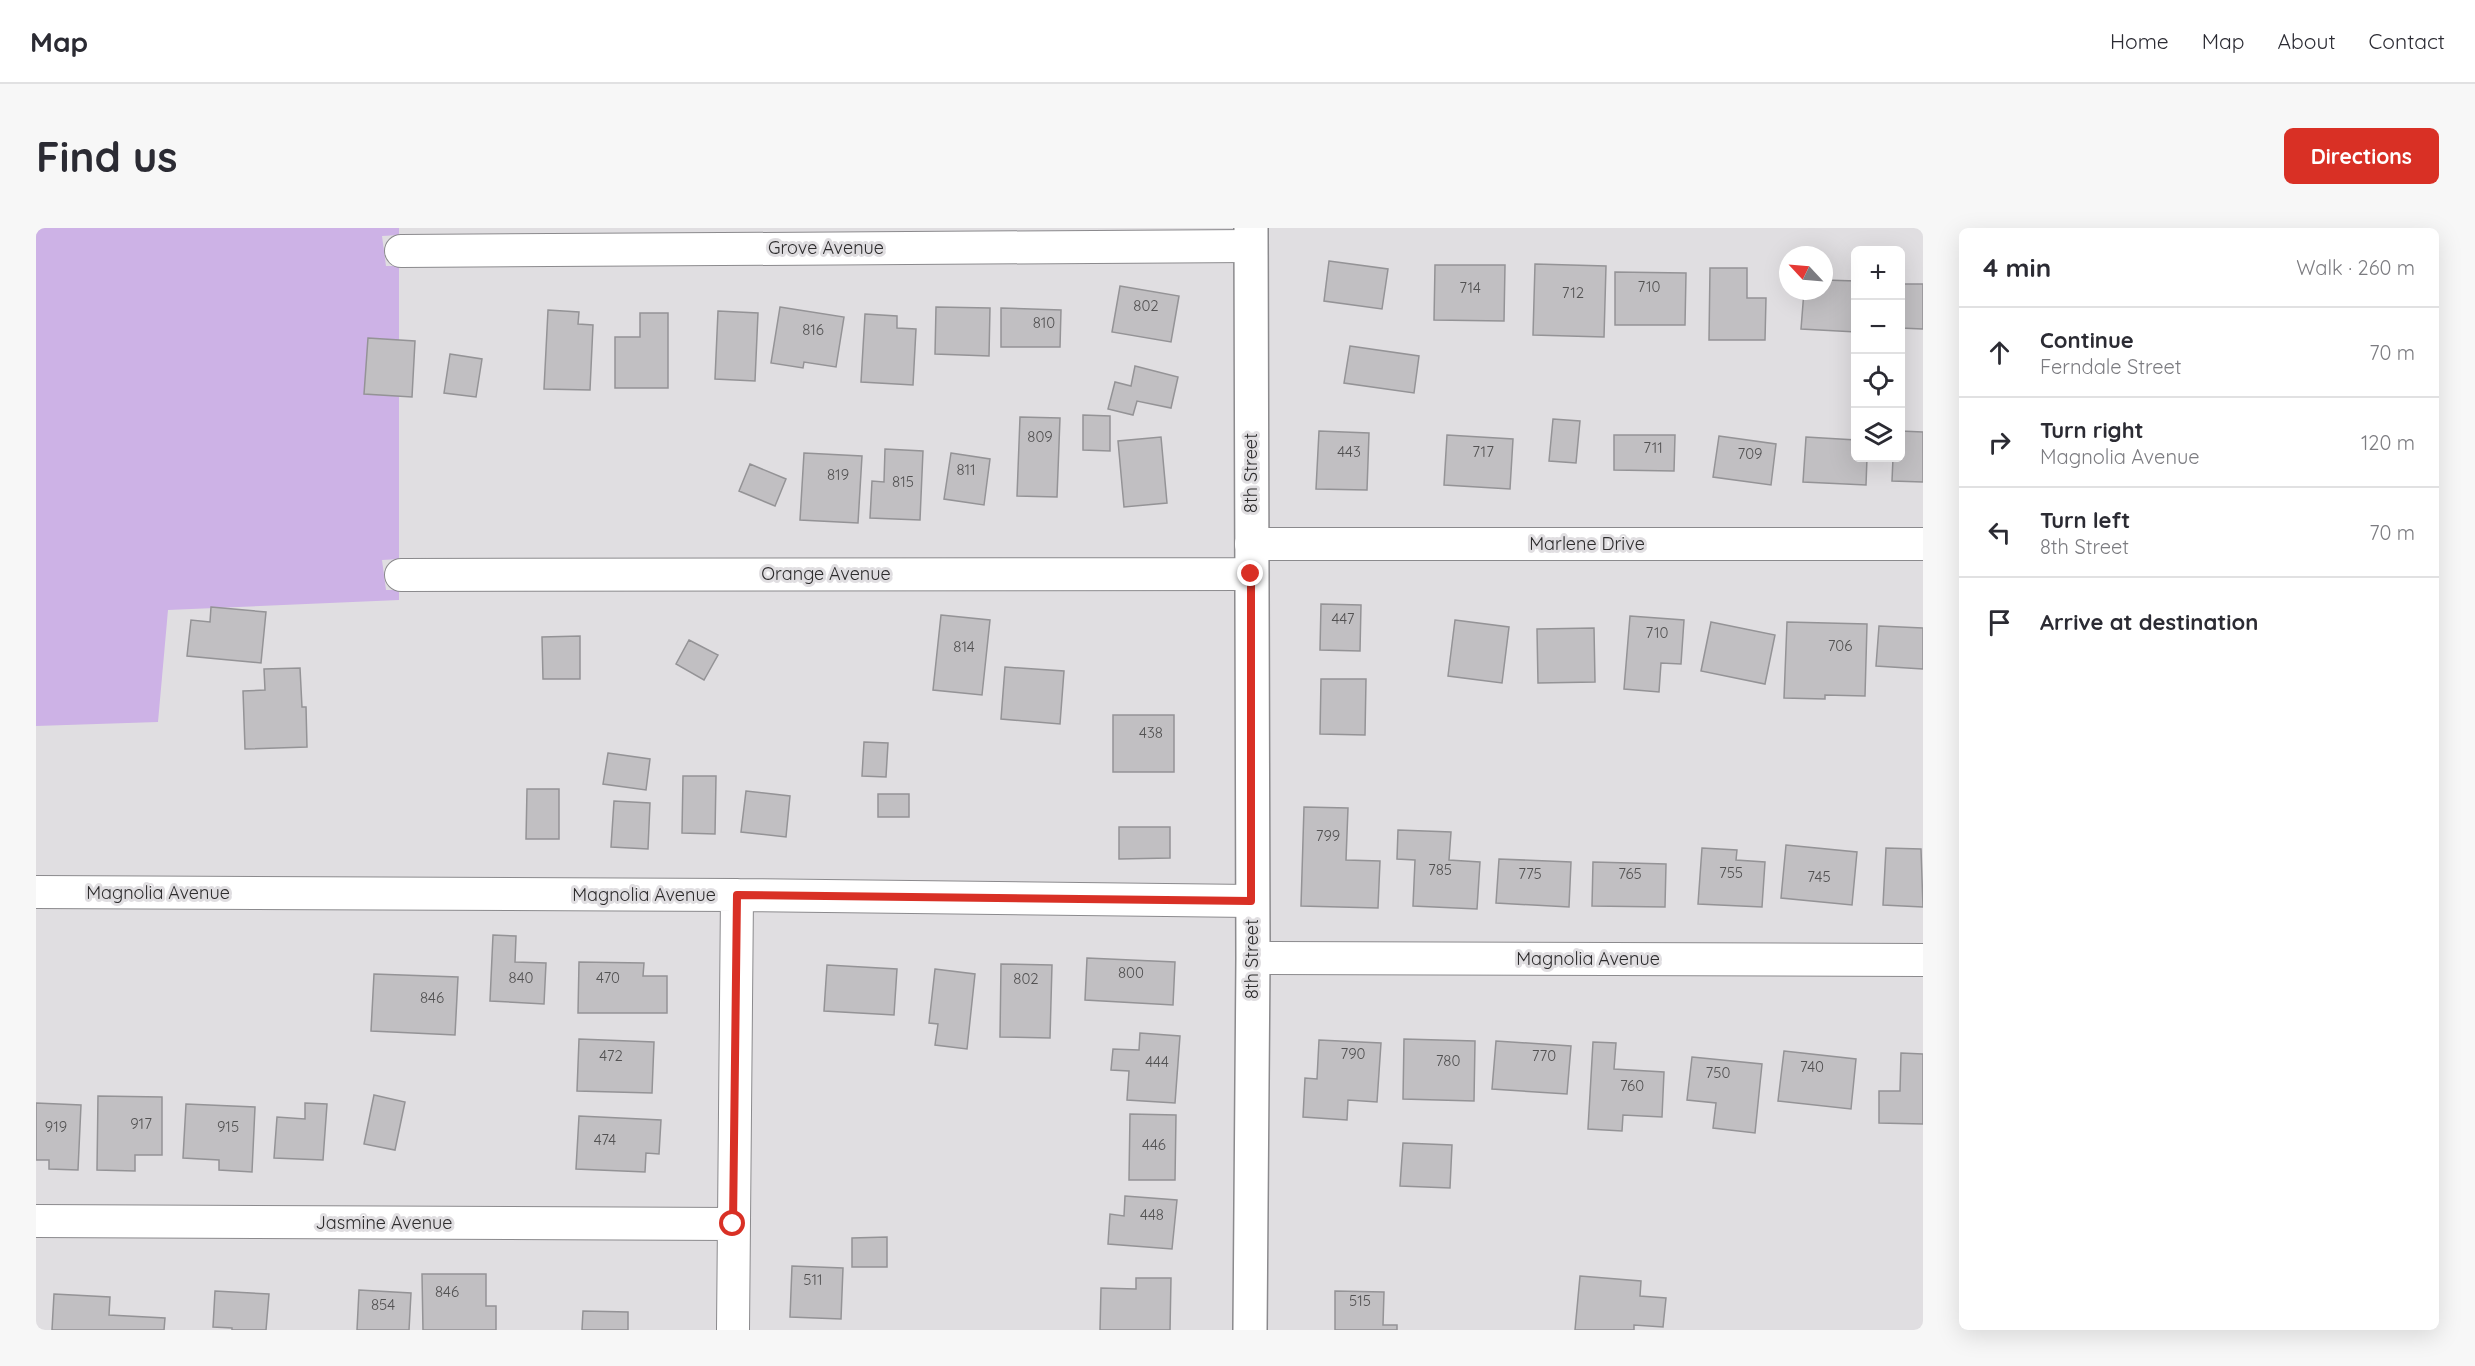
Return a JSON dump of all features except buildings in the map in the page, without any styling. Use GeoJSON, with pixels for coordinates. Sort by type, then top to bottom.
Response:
{"type":"FeatureCollection","features":[{"type":"Feature","properties":{"kind":"street","name":"Grove Avenue"},"geometry":{"type":"LineString","coordinates":[[401,251],[1251,237]]}},
{"type":"Feature","properties":{"kind":"street","name":"8th Street"},"geometry":{"type":"LineString","coordinates":[[1250,1330],[1251,237]]}},
{"type":"Feature","properties":{"kind":"street","name":"Marlene Drive"},"geometry":{"type":"LineString","coordinates":[[1251,559],[1923,544]]}},
{"type":"Feature","properties":{"kind":"street","name":"Orange Avenue"},"geometry":{"type":"LineString","coordinates":[[401,575],[1251,559]]}},
{"type":"Feature","properties":{"kind":"street","name":"Magnolia Avenue"},"geometry":{"type":"LineString","coordinates":[[36,892],[737,895],[1251,901]]}},
{"type":"Feature","properties":{"kind":"street"},"geometry":{"type":"LineString","coordinates":[[733,1330],[737,895]]}},
{"type":"Feature","properties":{"kind":"street","name":"Magnolia Avenue"},"geometry":{"type":"LineString","coordinates":[[1252,958],[1923,960]]}},
{"type":"Feature","properties":{"kind":"street","name":"Jasmine Avenue"},"geometry":{"type":"LineString","coordinates":[[36,1221],[733,1224]]}},
{"type":"Feature","properties":{"kind":"shaded area"},"geometry":{"type":"Polygon","coordinates":[[[36,228],[399,228],[399,235],[382,236],[386,266],[399,266],[399,559],[382,560],[386,590],[399,590],[399,600],[168,610],[158,722],[36,726],[36,228]]]}},
{"type":"Feature","properties":{"kind":"route"},"geometry":{"type":"LineString","coordinates":[[733,1224],[737,895],[1251,901],[1251,574]]}}]}
